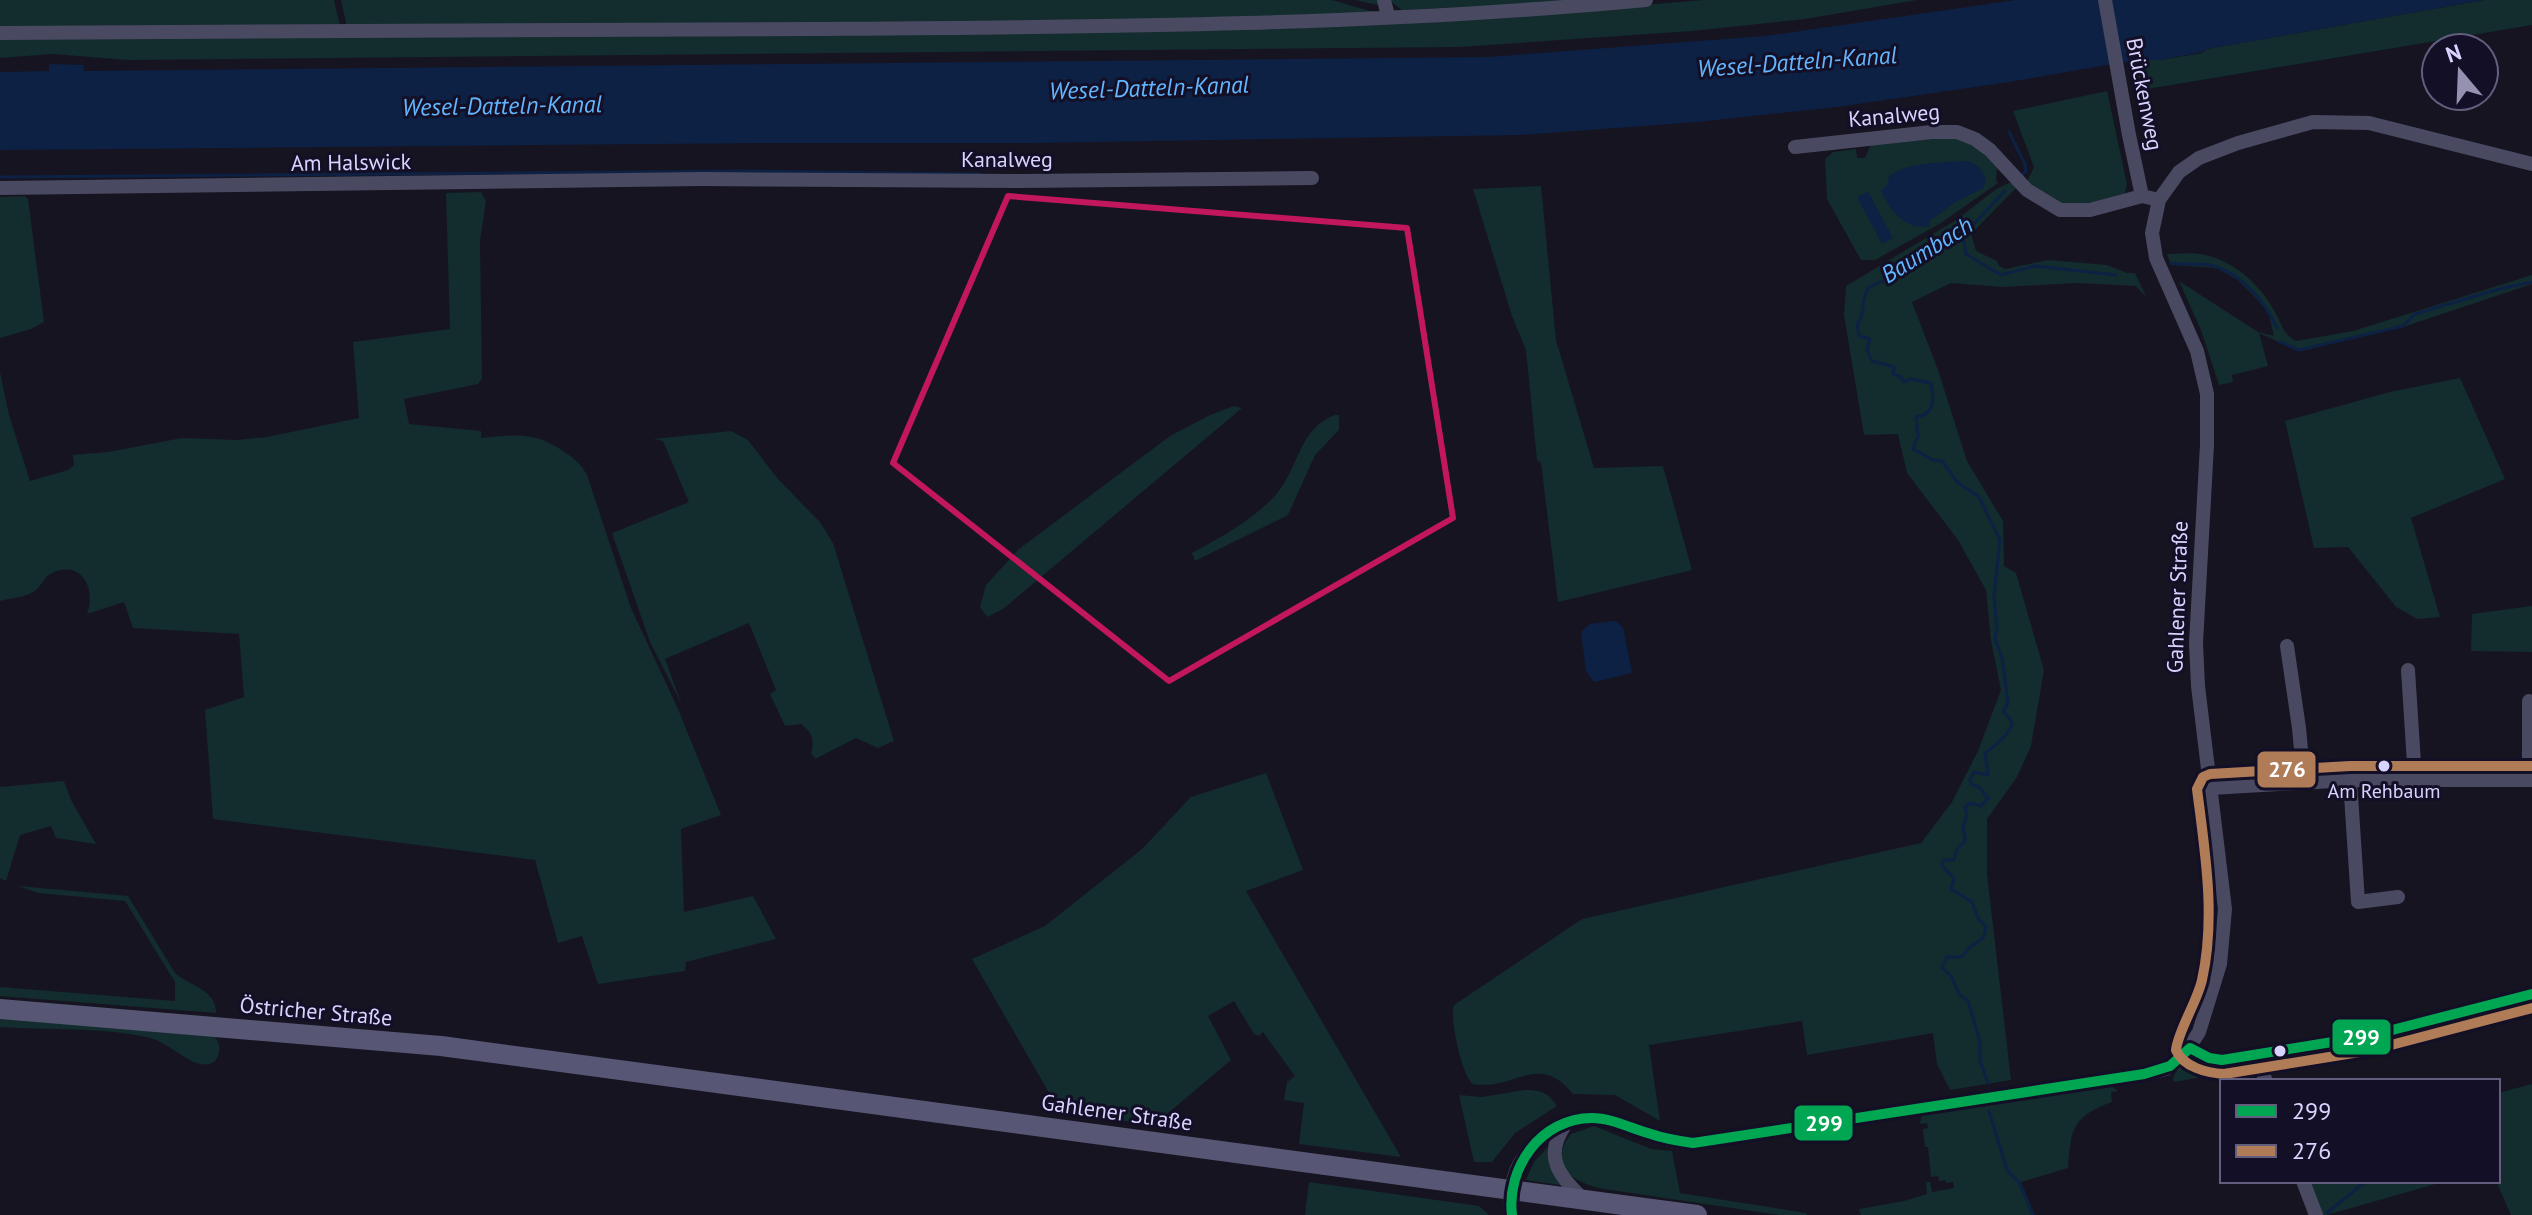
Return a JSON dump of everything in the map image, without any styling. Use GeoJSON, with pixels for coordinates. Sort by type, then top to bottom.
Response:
{"type":"FeatureCollection","features":[{"type":"Feature","properties":{"kind":"main road","name":"Östricher Straße"},"geometry":{"type":"LineString","coordinates":[[0,1009],[441,1046],[626,1070]]}},
{"type":"Feature","properties":{"kind":"main road","name":"Gahlener Straße"},"geometry":{"type":"LineString","coordinates":[[626,1070],[1697,1215]]}},
{"type":"Feature","properties":{"kind":"street"},"geometry":{"type":"LineString","coordinates":[[1384,0],[1388,16]]}},
{"type":"Feature","properties":{"kind":"street"},"geometry":{"type":"LineString","coordinates":[[0,33],[952,28],[1307,22],[1562,8],[1646,0]]}},
{"type":"Feature","properties":{"kind":"street","name":"Brückenweg"},"geometry":{"type":"LineString","coordinates":[[2105,0],[2142,196]]}},
{"type":"Feature","properties":{"kind":"street","name":"Gahlener Straße"},"geometry":{"type":"LineString","coordinates":[[1567,1121],[1598,1117],[1613,1120],[1654,1138],[1693,1143],[2144,1074],[2166,1069],[2181,1060],[2208,1011],[2220,964],[2224,895],[2198,686],[2196,643],[2207,394],[2197,351],[2156,258],[2152,233],[2159,200],[2179,172],[2199,158],[2238,143],[2313,122],[2369,123],[2532,164]]}},
{"type":"Feature","properties":{"kind":"street","name":"Kanalweg"},"geometry":{"type":"LineString","coordinates":[[1795,147],[1957,132],[1975,139],[1990,150],[2027,190],[2060,210],[2090,210],[2142,196],[2159,200]]}},
{"type":"Feature","properties":{"kind":"street","name":"Kanalweg"},"geometry":{"type":"LineString","coordinates":[[702,179],[1021,181],[1312,178]]}},
{"type":"Feature","properties":{"kind":"street","name":"Am Halswick"},"geometry":{"type":"LineString","coordinates":[[0,188],[702,179]]}},
{"type":"Feature","properties":{"kind":"street"},"geometry":{"type":"LineString","coordinates":[[2287,646],[2304,782]]}},
{"type":"Feature","properties":{"kind":"street"},"geometry":{"type":"LineString","coordinates":[[2408,670],[2415,779]]}},
{"type":"Feature","properties":{"kind":"street"},"geometry":{"type":"LineString","coordinates":[[2211,788],[2350,780],[2530,780],[2529,701]]}},
{"type":"Feature","properties":{"kind":"street"},"geometry":{"type":"LineString","coordinates":[[2350,780],[2358,902],[2398,897]]}},
{"type":"Feature","properties":{"kind":"street"},"geometry":{"type":"LineString","coordinates":[[2190,1048],[2209,1058],[2222,1060],[2255,1055],[2369,1036],[2532,994]]}},
{"type":"Feature","properties":{"kind":"street"},"geometry":{"type":"LineString","coordinates":[[2255,1055],[2265,1079]]}},
{"type":"Feature","properties":{"kind":"street"},"geometry":{"type":"LineString","coordinates":[[1512,1215],[1516,1168],[1545,1134],[1567,1121]]}},
{"type":"Feature","properties":{"kind":"street"},"geometry":{"type":"LineString","coordinates":[[1567,1121],[1554,1149],[1556,1167],[1583,1199]]}},
{"type":"Feature","properties":{"kind":"street"},"geometry":{"type":"LineString","coordinates":[[2304,1183],[2316,1215]]}},
{"type":"Feature","properties":{"kind":"highlighted area"},"geometry":{"type":"Polygon","coordinates":[[[1008,196],[1407,228],[1453,518],[1169,681],[893,463],[1008,196]]]}},
{"type":"Feature","properties":{"kind":"green space"},"geometry":{"type":"Polygon","coordinates":[[[0,0],[334,0],[340,26],[0,29],[0,0]]]}},
{"type":"Feature","properties":{"kind":"green space"},"geometry":{"type":"Polygon","coordinates":[[[341,0],[1332,0],[1377,13],[1295,18],[347,27],[341,0]]]}},
{"type":"Feature","properties":{"kind":"green space"},"geometry":{"type":"Polygon","coordinates":[[[1355,0],[1610,0],[1402,10],[1390,1],[1378,5],[1355,0]]]}},
{"type":"Feature","properties":{"kind":"green space"},"geometry":{"type":"Polygon","coordinates":[[[1703,0],[1917,0],[1805,19],[1692,31],[1459,47],[128,60],[53,54],[0,58],[0,38],[478,34],[1621,7],[1703,0]]]}},
{"type":"Feature","properties":{"kind":"green space"},"geometry":{"type":"Polygon","coordinates":[[[2484,0],[2532,0],[2532,25],[2490,32],[2420,32],[2420,44],[2135,91],[2132,79],[2136,60],[2160,60],[2202,53],[2207,49],[2484,0]]]}},
{"type":"Feature","properties":{"kind":"green space"},"geometry":{"type":"Polygon","coordinates":[[[2107,91],[2127,184],[2125,193],[2090,205],[2060,205],[2027,182],[2034,167],[2013,111],[2107,91]]]}},
{"type":"Feature","properties":{"kind":"green space"},"geometry":{"type":"Polygon","coordinates":[[[1951,137],[1976,145],[1997,167],[1998,183],[1941,223],[1875,260],[1861,260],[1827,199],[1825,159],[1833,152],[1856,149],[1857,158],[1865,158],[1871,144],[1951,137]]]}},
{"type":"Feature","properties":{"kind":"green space"},"geometry":{"type":"Polygon","coordinates":[[[2013,181],[2018,186],[1971,234],[1976,251],[1997,261],[2005,269],[2048,260],[2107,265],[2135,273],[2147,298],[2136,286],[2076,283],[2003,287],[1951,283],[1912,302],[1967,461],[2003,521],[2004,566],[2016,573],[2044,670],[2031,746],[2017,777],[1987,819],[1987,874],[2011,1080],[1950,1090],[1937,1064],[1933,1033],[1807,1055],[1802,1021],[1649,1045],[1660,1121],[1615,1095],[1573,1094],[1549,1075],[1537,1074],[1488,1085],[1473,1084],[1458,1046],[1453,1022],[1454,1005],[1582,919],[1921,843],[1952,802],[1978,751],[2001,690],[1991,640],[1986,590],[1958,540],[1907,473],[1898,434],[1864,435],[1844,315],[1846,286],[1956,220],[1995,190],[2013,181]]]}},
{"type":"Feature","properties":{"kind":"green space"},"geometry":{"type":"Polygon","coordinates":[[[1541,186],[1556,340],[1594,468],[1663,466],[1692,570],[1558,602],[1541,463],[1537,460],[1526,350],[1512,316],[1473,189],[1541,186]]]}},
{"type":"Feature","properties":{"kind":"green space"},"geometry":{"type":"Polygon","coordinates":[[[481,192],[486,201],[480,241],[482,379],[478,384],[404,399],[409,424],[481,431],[481,438],[513,435],[541,439],[572,457],[587,475],[631,608],[678,709],[721,815],[681,829],[684,912],[753,896],[776,939],[686,962],[685,971],[598,984],[582,936],[558,943],[535,860],[213,819],[205,710],[244,697],[239,634],[133,628],[124,602],[87,614],[88,587],[80,574],[73,571],[54,572],[33,592],[0,601],[0,372],[9,415],[30,481],[68,470],[74,465],[73,455],[108,452],[182,438],[237,440],[267,437],[359,418],[353,342],[450,329],[446,193],[481,192]]]}},
{"type":"Feature","properties":{"kind":"green space"},"geometry":{"type":"Polygon","coordinates":[[[25,196],[28,199],[44,322],[0,338],[0,197],[25,196]]]}},
{"type":"Feature","properties":{"kind":"green space"},"geometry":{"type":"Polygon","coordinates":[[[2191,253],[2217,259],[2240,271],[2268,300],[2285,332],[2296,341],[2353,331],[2532,275],[2532,284],[2403,327],[2299,351],[2259,333],[2268,366],[2232,375],[2233,382],[2219,385],[2201,330],[2179,281],[2258,332],[2274,336],[2268,311],[2238,280],[2216,268],[2171,265],[2167,254],[2191,253]]]}},
{"type":"Feature","properties":{"kind":"green space"},"geometry":{"type":"Polygon","coordinates":[[[2460,378],[2505,479],[2411,518],[2440,617],[2417,619],[2396,607],[2348,547],[2314,548],[2285,421],[2390,392],[2460,378]]]}},
{"type":"Feature","properties":{"kind":"green space"},"geometry":{"type":"Polygon","coordinates":[[[1234,406],[1242,408],[1003,609],[987,617],[980,607],[986,585],[1019,549],[1170,436],[1234,406]]]}},
{"type":"Feature","properties":{"kind":"green space"},"geometry":{"type":"Polygon","coordinates":[[[1339,415],[1339,430],[1315,455],[1288,515],[1195,561],[1192,553],[1246,521],[1274,497],[1313,430],[1339,415]]]}},
{"type":"Feature","properties":{"kind":"green space"},"geometry":{"type":"Polygon","coordinates":[[[731,431],[748,440],[778,479],[820,522],[833,543],[894,741],[878,748],[856,738],[815,759],[811,753],[813,744],[808,730],[801,724],[785,726],[770,694],[776,690],[749,623],[665,659],[682,705],[650,642],[612,533],[689,502],[663,441],[653,439],[731,431]]]}},
{"type":"Feature","properties":{"kind":"green space"},"geometry":{"type":"Polygon","coordinates":[[[2532,606],[2532,652],[2471,651],[2472,614],[2532,606]]]}},
{"type":"Feature","properties":{"kind":"green space"},"geometry":{"type":"Polygon","coordinates":[[[1266,773],[1303,870],[1246,891],[1401,1157],[1299,1144],[1304,1103],[1284,1100],[1287,1082],[1295,1076],[1263,1032],[1259,1036],[1254,1034],[1234,1001],[1208,1016],[1231,1060],[1154,1125],[1060,1112],[972,959],[1045,926],[1142,849],[1191,797],[1266,773]]]}},
{"type":"Feature","properties":{"kind":"green space"},"geometry":{"type":"Polygon","coordinates":[[[64,781],[96,844],[56,838],[51,826],[20,835],[6,881],[0,878],[0,787],[64,781]]]}},
{"type":"Feature","properties":{"kind":"green space"},"geometry":{"type":"Polygon","coordinates":[[[18,886],[128,896],[175,973],[207,994],[215,1005],[216,1013],[0,996],[0,987],[175,1001],[175,982],[125,901],[38,893],[18,886]]]}},
{"type":"Feature","properties":{"kind":"green space"},"geometry":{"type":"Polygon","coordinates":[[[0,1017],[214,1036],[219,1051],[215,1061],[200,1064],[158,1041],[133,1034],[0,1027],[0,1017]]]}},
{"type":"Feature","properties":{"kind":"green space"},"geometry":{"type":"Polygon","coordinates":[[[2250,1060],[2253,1068],[2174,1082],[2176,1072],[2184,1066],[2250,1060]]]}},
{"type":"Feature","properties":{"kind":"green space"},"geometry":{"type":"Polygon","coordinates":[[[2532,1084],[2532,1215],[2511,1215],[2497,1183],[2500,1183],[2500,1092],[2532,1084]]]}},
{"type":"Feature","properties":{"kind":"green space"},"geometry":{"type":"Polygon","coordinates":[[[2110,1085],[2118,1091],[2111,1092],[2112,1102],[2089,1113],[2076,1126],[2068,1168],[2021,1182],[2035,1215],[1861,1215],[1859,1209],[1927,1194],[1926,1182],[1930,1182],[1932,1192],[1954,1188],[1953,1182],[1939,1181],[1938,1176],[1931,1177],[1923,1129],[1928,1128],[1927,1123],[1920,1124],[1922,1114],[2110,1085]]]}},
{"type":"Feature","properties":{"kind":"green space"},"geometry":{"type":"Polygon","coordinates":[[[1524,1090],[1543,1093],[1557,1106],[1515,1133],[1492,1162],[1474,1162],[1459,1095],[1482,1097],[1524,1090]]]}},
{"type":"Feature","properties":{"kind":"green space"},"geometry":{"type":"Polygon","coordinates":[[[1594,1126],[1651,1149],[1672,1151],[1680,1193],[1807,1215],[1779,1215],[1604,1189],[1583,1182],[1567,1171],[1561,1155],[1571,1134],[1594,1126]]]}},
{"type":"Feature","properties":{"kind":"green space"},"geometry":{"type":"Polygon","coordinates":[[[1549,1146],[1562,1184],[1526,1180],[1534,1162],[1549,1146]]]}},
{"type":"Feature","properties":{"kind":"green space"},"geometry":{"type":"Polygon","coordinates":[[[1309,1182],[1479,1206],[1489,1215],[1305,1215],[1309,1182]]]}},
{"type":"Feature","properties":{"kind":"green space"},"geometry":{"type":"Polygon","coordinates":[[[2308,1183],[2439,1183],[2327,1215],[2320,1215],[2308,1183]]]}},
{"type":"Feature","properties":{"kind":"water","name":"Wesel-Datteln-Kanal"},"geometry":{"type":"Polygon","coordinates":[[[2016,0],[2484,0],[2160,60],[2136,60],[1837,107],[1697,122],[1519,135],[1033,143],[0,150],[0,72],[49,71],[49,64],[83,65],[84,71],[1489,57],[1765,36],[2016,0]]]}},
{"type":"Feature","properties":{"kind":"water"},"geometry":{"type":"Polygon","coordinates":[[[1967,161],[1982,171],[1986,181],[1983,188],[1929,221],[1930,226],[1921,227],[1906,222],[1889,205],[1881,190],[1888,184],[1889,176],[1897,171],[1926,164],[1967,161]]]}},
{"type":"Feature","properties":{"kind":"water"},"geometry":{"type":"Polygon","coordinates":[[[1868,192],[1893,238],[1882,244],[1857,197],[1868,192]]]}},
{"type":"Feature","properties":{"kind":"water"},"geometry":{"type":"Polygon","coordinates":[[[1615,621],[1623,627],[1632,673],[1594,682],[1586,671],[1581,632],[1590,624],[1615,621]]]}},
{"type":"Feature","properties":{"kind":"waterway","name":"Baumbach"},"geometry":{"type":"LineString","coordinates":[[2009,132],[2025,164],[2026,171],[2022,175]]}},
{"type":"Feature","properties":{"kind":"waterway"},"geometry":{"type":"LineString","coordinates":[[0,177],[751,171],[980,174]]}},
{"type":"Feature","properties":{"kind":"waterway","name":"Baumbach"},"geometry":{"type":"LineString","coordinates":[[1988,1083],[1980,1061],[1980,1042],[1968,1001],[1959,994],[1951,976],[1942,968],[1947,957],[1961,957],[1980,940],[1986,926],[1979,920],[1972,902],[1951,889],[1954,878],[1942,866],[1943,860],[1954,860],[1957,849],[1965,841],[1965,807],[1970,803],[1981,806],[1988,798],[1970,780],[1974,772],[1988,775],[1985,753],[2006,735],[2012,722],[2003,711],[2008,704],[2002,658],[1995,639],[1994,596],[2000,540],[1979,497],[1957,482],[1942,461],[1933,460],[1913,449],[1918,436],[1916,417],[1927,413],[1932,405],[1931,383],[1910,379],[1904,382],[1893,374],[1894,367],[1872,361],[1867,350],[1870,339],[1859,336],[1857,325],[1869,287],[1885,280],[1898,267],[1914,261],[1942,240],[1973,225],[2005,191]]}},
{"type":"Feature","properties":{"kind":"waterway"},"geometry":{"type":"LineString","coordinates":[[1962,230],[1966,254],[2001,275],[2035,266],[2116,275]]}},
{"type":"Feature","properties":{"kind":"waterway"},"geometry":{"type":"LineString","coordinates":[[2171,263],[2209,265],[2231,274],[2258,298],[2277,328]]}},
{"type":"Feature","properties":{"kind":"waterway"},"geometry":{"type":"LineString","coordinates":[[2280,342],[2299,350],[2403,326],[2415,314],[2532,282]]}},
{"type":"Feature","properties":{"kind":"waterway","name":"Baumbach"},"geometry":{"type":"LineString","coordinates":[[1989,1111],[2007,1170],[2019,1182],[2033,1215]]}},
{"type":"Feature","properties":{"kind":"waterway"},"geometry":{"type":"LineString","coordinates":[[2327,1213],[2364,1183]]}},
{"type":"Feature","properties":{"kind":"transit line","name":"276"},"geometry":{"type":"LineString","coordinates":[[2532,766],[2350,766],[2210,774],[2203,777],[2197,789],[2208,884],[2206,956],[2200,989],[2176,1050],[2190,1065],[2224,1074],[2372,1050],[2532,1008]]}},
{"type":"Feature","properties":{"kind":"transit line","name":"299"},"geometry":{"type":"LineString","coordinates":[[2190,1048],[2209,1058],[2222,1060],[2369,1036],[2532,994]]}},
{"type":"Feature","properties":{"kind":"transit line","name":"299"},"geometry":{"type":"LineString","coordinates":[[1512,1215],[1512,1197],[1521,1164],[1543,1136],[1574,1120],[1607,1120],[1693,1143],[2144,1074],[2170,1066],[2190,1048]]}},
{"type":"Feature","properties":{"kind":"place","name":"Am Rehbaum"},"geometry":{"type":"Point","coordinates":[2384,766]}}]}
